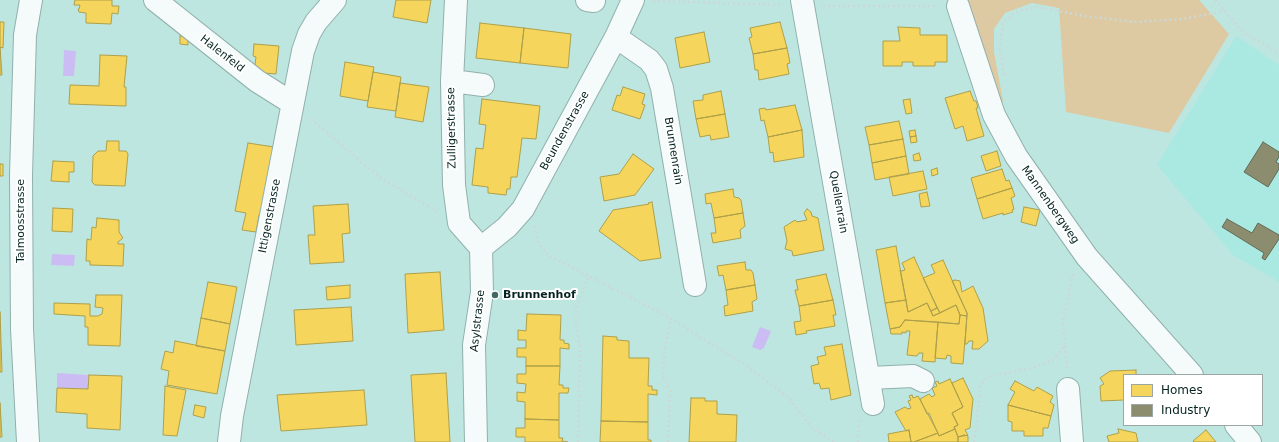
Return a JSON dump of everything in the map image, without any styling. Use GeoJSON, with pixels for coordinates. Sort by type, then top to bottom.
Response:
{"type":"FeatureCollection","features":[{"type":"Feature","properties":{"kind":"street","name":"Talmoosstrasse"},"geometry":{"type":"LineString","coordinates":[[28,442],[22,329],[20,175],[25,36],[31,0]]}},
{"type":"Feature","properties":{"kind":"street","name":"Halenfeld"},"geometry":{"type":"LineString","coordinates":[[155,0],[257,81],[292,103]]}},
{"type":"Feature","properties":{"kind":"street","name":"Ittigenstrasse"},"geometry":{"type":"LineString","coordinates":[[228,442],[303,51],[309,34],[316,22],[335,0]]}},
{"type":"Feature","properties":{"kind":"street","name":"Zulligerstrasse"},"geometry":{"type":"LineString","coordinates":[[456,0],[452,81],[452,156],[459,224]]}},
{"type":"Feature","properties":{"kind":"street","name":"Beundenstrasse"},"geometry":{"type":"LineString","coordinates":[[481,248],[507,227],[523,209],[616,37],[632,0]]}},
{"type":"Feature","properties":{"kind":"street","name":"Quellenrain"},"geometry":{"type":"LineString","coordinates":[[802,0],[874,404]]}},
{"type":"Feature","properties":{"kind":"street","name":"Mannenbergweg"},"geometry":{"type":"LineString","coordinates":[[958,6],[994,115],[1016,156],[1087,257],[1191,374]]}},
{"type":"Feature","properties":{"kind":"street","name":"Brunnenrain"},"geometry":{"type":"LineString","coordinates":[[616,37],[649,60],[656,69],[662,88],[695,285]]}},
{"type":"Feature","properties":{"kind":"street"},"geometry":{"type":"LineString","coordinates":[[452,81],[483,85]]}},
{"type":"Feature","properties":{"kind":"street"},"geometry":{"type":"LineString","coordinates":[[459,224],[481,248]]}},
{"type":"Feature","properties":{"kind":"street","name":"Asylstrasse"},"geometry":{"type":"LineString","coordinates":[[476,442],[474,345],[482,292],[481,248]]}},
{"type":"Feature","properties":{"kind":"street"},"geometry":{"type":"LineString","coordinates":[[869,378],[913,376],[923,381]]}},
{"type":"Feature","properties":{"kind":"street"},"geometry":{"type":"LineString","coordinates":[[1068,389],[1072,442]]}},
{"type":"Feature","properties":{"kind":"street"},"geometry":{"type":"LineString","coordinates":[[1237,426],[1250,442]]}},
{"type":"Feature","properties":{"kind":"path"},"geometry":{"type":"LineString","coordinates":[[1215,0],[1244,33],[1279,54]]}},
{"type":"Feature","properties":{"kind":"path"},"geometry":{"type":"LineString","coordinates":[[1005,78],[1000,51],[1003,23],[1015,12],[1037,6],[1085,16],[1135,22],[1183,19],[1225,11]]}},
{"type":"Feature","properties":{"kind":"path"},"geometry":{"type":"LineString","coordinates":[[292,103],[365,166],[390,183],[459,224]]}},
{"type":"Feature","properties":{"kind":"path"},"geometry":{"type":"LineString","coordinates":[[523,209],[537,219],[536,234],[542,249],[548,255],[671,319],[746,365],[789,398],[812,428],[835,442]]}},
{"type":"Feature","properties":{"kind":"path"},"geometry":{"type":"LineString","coordinates":[[974,442],[981,384],[988,378],[1010,371],[1034,367],[1054,360],[1065,346],[1063,320],[1072,277],[1087,257]]}},
{"type":"Feature","properties":{"kind":"path"},"geometry":{"type":"LineString","coordinates":[[578,442],[580,347],[576,326],[576,307],[589,276]]}},
{"type":"Feature","properties":{"kind":"path"},"geometry":{"type":"LineString","coordinates":[[668,442],[670,390],[663,376],[665,348],[671,319]]}},
{"type":"Feature","properties":{"kind":"shaded area"},"geometry":{"type":"Polygon","coordinates":[[[964,0],[1199,0],[1229,34],[1169,133],[1066,112],[1059,8],[1032,3],[1005,13],[994,29],[994,52],[1003,101],[999,106],[964,0]]]}},
{"type":"Feature","properties":{"kind":"shaded area"},"geometry":{"type":"Polygon","coordinates":[[[1236,36],[1279,65],[1279,282],[1233,255],[1157,165],[1236,36]]]}},
{"type":"Feature","properties":{"kind":"shaded area"},"geometry":{"type":"Polygon","coordinates":[[[64,50],[76,51],[74,76],[63,76],[64,50]]]}},
{"type":"Feature","properties":{"kind":"shaded area"},"geometry":{"type":"Polygon","coordinates":[[[52,254],[75,255],[74,266],[51,265],[52,254]]]}},
{"type":"Feature","properties":{"kind":"shaded area"},"geometry":{"type":"Polygon","coordinates":[[[760,327],[771,331],[764,348],[760,350],[752,347],[760,327]]]}},
{"type":"Feature","properties":{"kind":"shaded area"},"geometry":{"type":"Polygon","coordinates":[[[57,373],[89,375],[88,389],[57,388],[57,373]]]}},
{"type":"Feature","properties":{"kind":"building: Homes"},"geometry":{"type":"Polygon","coordinates":[[[75,0],[112,0],[112,6],[119,6],[118,14],[112,13],[111,24],[86,23],[86,13],[79,12],[78,9],[80,5],[74,5],[75,0]]]}},
{"type":"Feature","properties":{"kind":"building: Homes"},"geometry":{"type":"Polygon","coordinates":[[[396,0],[431,0],[427,23],[393,17],[396,0]]]}},
{"type":"Feature","properties":{"kind":"building: Homes"},"geometry":{"type":"Polygon","coordinates":[[[0,22],[4,22],[3,48],[0,47],[0,22]]]}},
{"type":"Feature","properties":{"kind":"building: Homes"},"geometry":{"type":"Polygon","coordinates":[[[780,22],[787,48],[753,54],[749,38],[752,37],[750,28],[780,22]]]}},
{"type":"Feature","properties":{"kind":"building: Homes"},"geometry":{"type":"Polygon","coordinates":[[[480,23],[524,28],[520,63],[476,58],[480,23]]]}},
{"type":"Feature","properties":{"kind":"building: Homes"},"geometry":{"type":"Polygon","coordinates":[[[898,27],[920,28],[920,35],[947,35],[947,62],[935,62],[935,66],[913,66],[913,62],[902,62],[902,66],[883,66],[883,41],[900,41],[898,27]]]}},
{"type":"Feature","properties":{"kind":"building: Homes"},"geometry":{"type":"Polygon","coordinates":[[[524,28],[571,34],[568,68],[520,63],[524,28]]]}},
{"type":"Feature","properties":{"kind":"building: Homes"},"geometry":{"type":"Polygon","coordinates":[[[704,32],[710,62],[680,68],[675,38],[704,32]]]}},
{"type":"Feature","properties":{"kind":"building: Homes"},"geometry":{"type":"Polygon","coordinates":[[[180,36],[188,37],[188,45],[180,44],[180,36]]]}},
{"type":"Feature","properties":{"kind":"building: Homes"},"geometry":{"type":"Polygon","coordinates":[[[254,44],[279,46],[276,74],[254,72],[256,57],[253,56],[254,44]]]}},
{"type":"Feature","properties":{"kind":"building: Homes"},"geometry":{"type":"Polygon","coordinates":[[[0,47],[2,75],[0,75],[0,47]]]}},
{"type":"Feature","properties":{"kind":"building: Homes"},"geometry":{"type":"Polygon","coordinates":[[[787,48],[790,63],[787,64],[789,74],[759,80],[758,70],[755,70],[753,54],[787,48]]]}},
{"type":"Feature","properties":{"kind":"building: Homes"},"geometry":{"type":"Polygon","coordinates":[[[100,55],[127,56],[124,87],[126,87],[126,106],[69,104],[70,85],[99,86],[100,55]]]}},
{"type":"Feature","properties":{"kind":"building: Homes"},"geometry":{"type":"Polygon","coordinates":[[[345,62],[374,67],[368,101],[340,96],[345,62]]]}},
{"type":"Feature","properties":{"kind":"building: Homes"},"geometry":{"type":"Polygon","coordinates":[[[373,72],[401,77],[396,111],[367,107],[373,72]]]}},
{"type":"Feature","properties":{"kind":"building: Homes"},"geometry":{"type":"Polygon","coordinates":[[[400,83],[429,87],[423,122],[395,117],[400,83]]]}},
{"type":"Feature","properties":{"kind":"building: Homes"},"geometry":{"type":"Polygon","coordinates":[[[623,87],[645,94],[642,104],[645,105],[640,119],[612,110],[617,95],[620,96],[623,87]]]}},
{"type":"Feature","properties":{"kind":"building: Homes"},"geometry":{"type":"Polygon","coordinates":[[[721,91],[725,114],[696,119],[693,101],[703,100],[703,95],[721,91]]]}},
{"type":"Feature","properties":{"kind":"building: Homes"},"geometry":{"type":"Polygon","coordinates":[[[970,91],[974,101],[976,101],[977,104],[978,108],[976,108],[984,136],[967,141],[963,126],[955,129],[945,98],[970,91]]]}},
{"type":"Feature","properties":{"kind":"building: Homes"},"geometry":{"type":"Polygon","coordinates":[[[482,99],[540,106],[536,139],[522,138],[517,177],[511,177],[510,189],[507,189],[506,195],[488,193],[488,187],[472,185],[476,148],[483,149],[486,125],[479,124],[482,99]]]}},
{"type":"Feature","properties":{"kind":"building: Homes"},"geometry":{"type":"Polygon","coordinates":[[[910,99],[912,113],[906,114],[903,100],[910,99]]]}},
{"type":"Feature","properties":{"kind":"building: Homes"},"geometry":{"type":"Polygon","coordinates":[[[795,105],[802,130],[768,137],[764,120],[761,121],[759,109],[765,108],[766,110],[795,105]]]}},
{"type":"Feature","properties":{"kind":"building: Homes"},"geometry":{"type":"Polygon","coordinates":[[[725,114],[729,137],[711,140],[710,135],[700,137],[696,119],[725,114]]]}},
{"type":"Feature","properties":{"kind":"building: Homes"},"geometry":{"type":"Polygon","coordinates":[[[899,121],[903,139],[869,145],[865,127],[899,121]]]}},
{"type":"Feature","properties":{"kind":"building: Homes"},"geometry":{"type":"Polygon","coordinates":[[[802,130],[804,157],[774,162],[773,152],[770,153],[768,137],[802,130]]]}},
{"type":"Feature","properties":{"kind":"building: Homes"},"geometry":{"type":"Polygon","coordinates":[[[915,130],[916,136],[910,137],[909,131],[915,130]]]}},
{"type":"Feature","properties":{"kind":"building: Homes"},"geometry":{"type":"Polygon","coordinates":[[[916,136],[917,142],[911,143],[910,137],[916,136]]]}},
{"type":"Feature","properties":{"kind":"building: Homes"},"geometry":{"type":"Polygon","coordinates":[[[903,139],[906,156],[872,163],[869,145],[903,139]]]}},
{"type":"Feature","properties":{"kind":"building: Homes"},"geometry":{"type":"Polygon","coordinates":[[[107,141],[119,141],[119,151],[126,151],[128,154],[125,186],[95,185],[92,182],[93,156],[98,151],[106,151],[107,141]]]}},
{"type":"Feature","properties":{"kind":"building: Homes"},"geometry":{"type":"Polygon","coordinates":[[[248,143],[274,147],[261,216],[259,215],[256,232],[242,230],[246,213],[235,211],[248,143]]]}},
{"type":"Feature","properties":{"kind":"building: Homes"},"geometry":{"type":"Polygon","coordinates":[[[997,151],[1001,166],[986,171],[981,156],[997,151]]]}},
{"type":"Feature","properties":{"kind":"building: Homes"},"geometry":{"type":"Polygon","coordinates":[[[919,153],[921,160],[914,161],[913,155],[919,153]]]}},
{"type":"Feature","properties":{"kind":"building: Homes"},"geometry":{"type":"Polygon","coordinates":[[[633,154],[654,169],[635,195],[604,201],[600,177],[619,174],[633,154]]]}},
{"type":"Feature","properties":{"kind":"building: Homes"},"geometry":{"type":"Polygon","coordinates":[[[906,156],[909,174],[875,180],[872,163],[906,156]]]}},
{"type":"Feature","properties":{"kind":"building: Homes"},"geometry":{"type":"Polygon","coordinates":[[[53,161],[74,162],[74,172],[69,172],[69,182],[51,181],[53,161]]]}},
{"type":"Feature","properties":{"kind":"building: Homes"},"geometry":{"type":"Polygon","coordinates":[[[0,164],[3,164],[3,176],[0,176],[0,164]]]}},
{"type":"Feature","properties":{"kind":"building: Homes"},"geometry":{"type":"Polygon","coordinates":[[[937,168],[938,174],[932,176],[931,170],[937,168]]]}},
{"type":"Feature","properties":{"kind":"building: Homes"},"geometry":{"type":"Polygon","coordinates":[[[1002,169],[1006,181],[1009,180],[1012,188],[977,199],[971,178],[1002,169]]]}},
{"type":"Feature","properties":{"kind":"building: Homes"},"geometry":{"type":"Polygon","coordinates":[[[923,171],[927,189],[893,196],[889,177],[923,171]]]}},
{"type":"Feature","properties":{"kind":"building: Homes"},"geometry":{"type":"Polygon","coordinates":[[[1012,188],[1015,196],[1011,198],[1014,209],[1012,210],[1013,212],[1003,215],[1003,213],[983,219],[977,199],[1012,188]]]}},
{"type":"Feature","properties":{"kind":"building: Homes"},"geometry":{"type":"Polygon","coordinates":[[[733,189],[734,197],[741,200],[743,213],[714,218],[711,203],[706,204],[705,194],[733,189]]]}},
{"type":"Feature","properties":{"kind":"building: Homes"},"geometry":{"type":"Polygon","coordinates":[[[927,192],[930,206],[921,207],[919,194],[927,192]]]}},
{"type":"Feature","properties":{"kind":"building: Homes"},"geometry":{"type":"Polygon","coordinates":[[[652,202],[661,258],[640,261],[599,231],[613,210],[649,204],[648,203],[652,202]]]}},
{"type":"Feature","properties":{"kind":"building: Homes"},"geometry":{"type":"Polygon","coordinates":[[[348,204],[350,233],[342,234],[344,262],[310,264],[308,235],[315,235],[313,206],[348,204]]]}},
{"type":"Feature","properties":{"kind":"building: Homes"},"geometry":{"type":"Polygon","coordinates":[[[1024,207],[1040,210],[1036,226],[1021,222],[1024,207]]]}},
{"type":"Feature","properties":{"kind":"building: Homes"},"geometry":{"type":"Polygon","coordinates":[[[53,208],[73,209],[72,232],[52,231],[53,208]]]}},
{"type":"Feature","properties":{"kind":"building: Homes"},"geometry":{"type":"Polygon","coordinates":[[[807,209],[811,212],[812,216],[818,218],[824,250],[793,256],[792,251],[785,249],[787,241],[784,227],[795,220],[797,222],[807,220],[804,213],[807,209]]]}},
{"type":"Feature","properties":{"kind":"building: Homes"},"geometry":{"type":"Polygon","coordinates":[[[743,213],[745,226],[740,230],[741,238],[713,243],[711,233],[716,233],[714,218],[743,213]]]}},
{"type":"Feature","properties":{"kind":"building: Homes"},"geometry":{"type":"Polygon","coordinates":[[[97,218],[119,220],[119,232],[123,238],[118,242],[118,244],[124,244],[123,266],[90,265],[90,261],[86,261],[87,239],[91,240],[92,227],[96,228],[97,218]]]}},
{"type":"Feature","properties":{"kind":"building: Homes"},"geometry":{"type":"Polygon","coordinates":[[[896,246],[906,300],[885,303],[876,250],[896,246]]]}},
{"type":"Feature","properties":{"kind":"building: Homes"},"geometry":{"type":"Polygon","coordinates":[[[914,257],[937,308],[931,311],[927,303],[908,312],[900,270],[905,270],[902,263],[914,257]]]}},
{"type":"Feature","properties":{"kind":"building: Homes"},"geometry":{"type":"Polygon","coordinates":[[[943,260],[967,316],[960,315],[956,305],[940,313],[923,278],[935,273],[931,265],[943,260]]]}},
{"type":"Feature","properties":{"kind":"building: Homes"},"geometry":{"type":"Polygon","coordinates":[[[745,262],[746,270],[751,270],[753,273],[755,285],[726,290],[723,275],[719,276],[717,266],[745,262]]]}},
{"type":"Feature","properties":{"kind":"building: Homes"},"geometry":{"type":"Polygon","coordinates":[[[440,272],[444,330],[408,333],[405,274],[440,272]]]}},
{"type":"Feature","properties":{"kind":"building: Homes"},"geometry":{"type":"Polygon","coordinates":[[[826,274],[833,300],[799,306],[795,290],[798,290],[796,280],[826,274]]]}},
{"type":"Feature","properties":{"kind":"building: Homes"},"geometry":{"type":"Polygon","coordinates":[[[952,281],[960,281],[962,292],[973,286],[983,308],[988,341],[979,349],[972,349],[973,341],[969,341],[965,344],[967,313],[952,281]]]}},
{"type":"Feature","properties":{"kind":"building: Homes"},"geometry":{"type":"Polygon","coordinates":[[[208,282],[237,287],[230,324],[201,318],[208,282]]]}},
{"type":"Feature","properties":{"kind":"building: Homes"},"geometry":{"type":"Polygon","coordinates":[[[350,285],[350,298],[327,300],[326,287],[350,285]]]}},
{"type":"Feature","properties":{"kind":"building: Homes"},"geometry":{"type":"Polygon","coordinates":[[[755,285],[757,299],[752,302],[753,311],[725,316],[724,306],[728,305],[726,290],[755,285]]]}},
{"type":"Feature","properties":{"kind":"building: Homes"},"geometry":{"type":"Polygon","coordinates":[[[96,295],[122,295],[120,346],[88,345],[88,327],[85,327],[85,316],[54,314],[54,303],[90,304],[90,316],[98,316],[102,314],[103,308],[95,307],[96,295]]]}},
{"type":"Feature","properties":{"kind":"building: Homes"},"geometry":{"type":"Polygon","coordinates":[[[833,300],[836,315],[833,315],[835,326],[806,331],[807,333],[796,335],[794,322],[801,321],[799,306],[833,300]]]}},
{"type":"Feature","properties":{"kind":"building: Homes"},"geometry":{"type":"Polygon","coordinates":[[[906,300],[908,312],[927,303],[933,316],[956,305],[960,315],[959,324],[905,320],[900,327],[890,329],[885,303],[906,300]]]}},
{"type":"Feature","properties":{"kind":"building: Homes"},"geometry":{"type":"Polygon","coordinates":[[[351,307],[353,341],[296,345],[294,310],[351,307]]]}},
{"type":"Feature","properties":{"kind":"building: Homes"},"geometry":{"type":"Polygon","coordinates":[[[937,308],[940,313],[933,316],[931,311],[937,308]]]}},
{"type":"Feature","properties":{"kind":"building: Homes"},"geometry":{"type":"Polygon","coordinates":[[[0,312],[2,372],[0,372],[0,312]]]}},
{"type":"Feature","properties":{"kind":"building: Homes"},"geometry":{"type":"Polygon","coordinates":[[[527,314],[561,315],[560,340],[564,340],[564,343],[569,344],[569,349],[560,348],[560,366],[526,366],[526,357],[517,357],[517,348],[526,348],[526,340],[518,340],[518,330],[526,331],[527,314]]]}},
{"type":"Feature","properties":{"kind":"building: Homes"},"geometry":{"type":"Polygon","coordinates":[[[960,315],[967,316],[963,364],[951,363],[951,356],[947,355],[946,359],[935,358],[938,322],[959,324],[960,315]]]}},
{"type":"Feature","properties":{"kind":"building: Homes"},"geometry":{"type":"Polygon","coordinates":[[[201,318],[230,324],[225,351],[196,346],[201,318]]]}},
{"type":"Feature","properties":{"kind":"building: Homes"},"geometry":{"type":"Polygon","coordinates":[[[905,320],[938,322],[935,362],[922,361],[923,353],[919,353],[917,356],[907,355],[910,331],[906,331],[906,333],[902,332],[902,334],[891,334],[890,329],[900,327],[905,320]]]}},
{"type":"Feature","properties":{"kind":"building: Homes"},"geometry":{"type":"Polygon","coordinates":[[[603,336],[617,337],[617,340],[629,341],[629,358],[649,358],[648,386],[652,386],[652,390],[657,390],[657,395],[648,394],[648,422],[601,421],[603,336]]]}},
{"type":"Feature","properties":{"kind":"building: Homes"},"geometry":{"type":"Polygon","coordinates":[[[175,341],[225,351],[217,394],[167,385],[169,371],[161,369],[165,351],[173,353],[175,341]]]}},
{"type":"Feature","properties":{"kind":"building: Homes"},"geometry":{"type":"Polygon","coordinates":[[[842,344],[851,395],[831,400],[829,388],[821,389],[819,383],[814,384],[811,366],[819,364],[817,357],[826,355],[824,347],[842,344]]]}},
{"type":"Feature","properties":{"kind":"building: Homes"},"geometry":{"type":"Polygon","coordinates":[[[526,366],[560,366],[559,385],[563,385],[563,388],[569,388],[568,393],[559,393],[559,420],[525,419],[525,402],[517,401],[517,392],[525,393],[526,384],[517,383],[517,374],[526,374],[526,366]]]}},
{"type":"Feature","properties":{"kind":"building: Homes"},"geometry":{"type":"Polygon","coordinates":[[[1136,370],[1136,374],[1123,374],[1123,400],[1101,401],[1100,386],[1104,384],[1100,378],[1110,371],[1136,370]]]}},
{"type":"Feature","properties":{"kind":"building: Homes"},"geometry":{"type":"Polygon","coordinates":[[[446,373],[450,442],[415,442],[411,375],[446,373]]]}},
{"type":"Feature","properties":{"kind":"building: Homes"},"geometry":{"type":"Polygon","coordinates":[[[89,375],[122,376],[120,430],[87,428],[87,414],[56,412],[57,388],[88,389],[89,375]]]}},
{"type":"Feature","properties":{"kind":"building: Homes"},"geometry":{"type":"Polygon","coordinates":[[[963,378],[973,399],[970,428],[965,430],[968,435],[958,437],[954,427],[958,425],[952,413],[963,407],[952,383],[963,378]]]}},
{"type":"Feature","properties":{"kind":"building: Homes"},"geometry":{"type":"Polygon","coordinates":[[[950,379],[963,407],[952,413],[958,425],[954,427],[955,429],[939,436],[929,413],[927,414],[920,399],[929,394],[932,397],[935,395],[932,388],[937,386],[935,382],[938,381],[939,384],[950,379]]]}},
{"type":"Feature","properties":{"kind":"building: Homes"},"geometry":{"type":"Polygon","coordinates":[[[1015,381],[1034,391],[1037,387],[1053,396],[1050,402],[1054,405],[1051,416],[1008,405],[1015,392],[1010,389],[1015,381]]]}},
{"type":"Feature","properties":{"kind":"building: Homes"},"geometry":{"type":"Polygon","coordinates":[[[165,386],[186,390],[177,436],[163,435],[165,386]]]}},
{"type":"Feature","properties":{"kind":"building: Homes"},"geometry":{"type":"Polygon","coordinates":[[[364,390],[367,425],[281,431],[277,395],[364,390]]]}},
{"type":"Feature","properties":{"kind":"building: Homes"},"geometry":{"type":"Polygon","coordinates":[[[912,395],[913,398],[918,396],[938,433],[914,442],[911,442],[909,430],[906,431],[895,412],[905,407],[908,409],[911,408],[908,401],[911,400],[909,396],[912,395]]]}},
{"type":"Feature","properties":{"kind":"building: Homes"},"geometry":{"type":"Polygon","coordinates":[[[691,398],[705,398],[705,401],[717,401],[717,414],[737,415],[736,442],[689,442],[691,398]]]}},
{"type":"Feature","properties":{"kind":"building: Homes"},"geometry":{"type":"Polygon","coordinates":[[[0,403],[2,437],[0,437],[0,403]]]}},
{"type":"Feature","properties":{"kind":"building: Homes"},"geometry":{"type":"Polygon","coordinates":[[[195,405],[206,407],[204,418],[193,415],[195,405]]]}},
{"type":"Feature","properties":{"kind":"building: Homes"},"geometry":{"type":"Polygon","coordinates":[[[1008,405],[1051,416],[1048,428],[1043,428],[1043,436],[1024,436],[1024,431],[1012,431],[1012,422],[1008,421],[1008,405]]]}},
{"type":"Feature","properties":{"kind":"building: Homes"},"geometry":{"type":"Polygon","coordinates":[[[525,419],[559,420],[559,438],[563,438],[562,441],[568,442],[525,442],[525,437],[516,437],[516,428],[525,428],[525,419]]]}},
{"type":"Feature","properties":{"kind":"building: Homes"},"geometry":{"type":"Polygon","coordinates":[[[601,421],[648,422],[648,440],[651,440],[651,442],[600,442],[601,421]]]}},
{"type":"Feature","properties":{"kind":"building: Homes"},"geometry":{"type":"Polygon","coordinates":[[[955,429],[958,442],[914,442],[938,433],[939,436],[955,429]]]}},
{"type":"Feature","properties":{"kind":"building: Homes"},"geometry":{"type":"Polygon","coordinates":[[[1118,429],[1136,433],[1138,442],[1109,442],[1107,436],[1119,433],[1118,429]]]}},
{"type":"Feature","properties":{"kind":"building: Homes"},"geometry":{"type":"Polygon","coordinates":[[[909,430],[911,442],[889,442],[888,434],[909,430]]]}},
{"type":"Feature","properties":{"kind":"building: Homes"},"geometry":{"type":"Polygon","coordinates":[[[1206,430],[1216,442],[1193,441],[1206,430]]]}},
{"type":"Feature","properties":{"kind":"building: Homes"},"geometry":{"type":"Polygon","coordinates":[[[964,435],[968,436],[968,442],[958,442],[958,437],[964,435]]]}},
{"type":"Feature","properties":{"kind":"building: Industry"},"geometry":{"type":"Polygon","coordinates":[[[1263,142],[1279,152],[1279,157],[1276,162],[1279,164],[1279,169],[1268,187],[1244,172],[1263,142]]]}},
{"type":"Feature","properties":{"kind":"building: Industry"},"geometry":{"type":"Polygon","coordinates":[[[1227,219],[1252,233],[1258,223],[1279,235],[1279,239],[1265,260],[1262,258],[1264,253],[1222,227],[1227,219]]]}},
{"type":"Feature","properties":{"kind":"place","name":"Brunnenhof"},"geometry":{"type":"Point","coordinates":[495,295]}}]}
